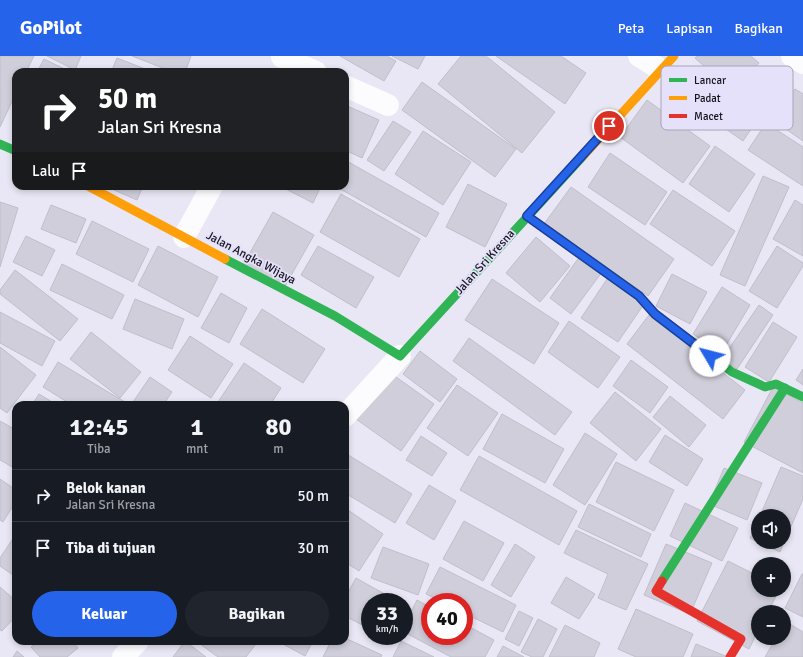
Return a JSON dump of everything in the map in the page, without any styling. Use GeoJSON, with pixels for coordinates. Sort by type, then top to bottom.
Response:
{"type":"FeatureCollection","features":[{"type":"Feature","properties":{"kind":"street"},"geometry":{"type":"LineString","coordinates":[[639,56],[667,63]]}},
{"type":"Feature","properties":{"kind":"street"},"geometry":{"type":"LineString","coordinates":[[792,56],[803,63]]}},
{"type":"Feature","properties":{"kind":"street"},"geometry":{"type":"LineString","coordinates":[[279,62],[301,68]]}},
{"type":"Feature","properties":{"kind":"street","name":"Jalan Sri Kresna"},"geometry":{"type":"LineString","coordinates":[[349,412],[661,70]]}},
{"type":"Feature","properties":{"kind":"street"},"geometry":{"type":"LineString","coordinates":[[349,88],[388,106]]}},
{"type":"Feature","properties":{"kind":"street"},"geometry":{"type":"LineString","coordinates":[[0,144],[12,149]]}},
{"type":"Feature","properties":{"kind":"street","name":"Jalan Angka Wijaya"},"geometry":{"type":"LineString","coordinates":[[95,190],[144,218],[184,237],[336,317],[400,356]]}},
{"type":"Feature","properties":{"kind":"street"},"geometry":{"type":"LineString","coordinates":[[184,237],[210,190]]}},
{"type":"Feature","properties":{"kind":"street"},"geometry":{"type":"LineString","coordinates":[[527,216],[639,296],[655,314],[732,372],[765,387],[776,384],[803,397]]}},
{"type":"Feature","properties":{"kind":"street"},"geometry":{"type":"LineString","coordinates":[[730,657],[741,639],[656,591],[785,388]]}},
{"type":"Feature","properties":{"kind":"street"},"geometry":{"type":"LineString","coordinates":[[123,657],[134,645]]}},
{"type":"Feature","properties":{"kind":"building"},"geometry":{"type":"Polygon","coordinates":[[[0,56],[34,56],[28,68],[12,68],[12,102],[0,127],[0,56]]]}},
{"type":"Feature","properties":{"kind":"building"},"geometry":{"type":"Polygon","coordinates":[[[47,56],[81,56],[76,68],[71,68],[47,56]]]}},
{"type":"Feature","properties":{"kind":"building"},"geometry":{"type":"Polygon","coordinates":[[[132,56],[191,56],[186,68],[163,68],[132,56]]]}},
{"type":"Feature","properties":{"kind":"building"},"geometry":{"type":"Polygon","coordinates":[[[340,56],[387,56],[396,61],[384,81],[340,56]]]}},
{"type":"Feature","properties":{"kind":"building"},"geometry":{"type":"Polygon","coordinates":[[[392,56],[425,56],[418,69],[392,56]]]}},
{"type":"Feature","properties":{"kind":"building"},"geometry":{"type":"Polygon","coordinates":[[[461,56],[486,56],[555,112],[522,153],[438,84],[461,56]]]}},
{"type":"Feature","properties":{"kind":"building"},"geometry":{"type":"Polygon","coordinates":[[[496,56],[561,56],[586,73],[565,104],[496,56]]]}},
{"type":"Feature","properties":{"kind":"building"},"geometry":{"type":"Polygon","coordinates":[[[697,56],[751,56],[759,63],[756,66],[704,66],[695,58],[697,56]]]}},
{"type":"Feature","properties":{"kind":"building"},"geometry":{"type":"Polygon","coordinates":[[[117,58],[143,68],[113,68],[117,58]]]}},
{"type":"Feature","properties":{"kind":"building"},"geometry":{"type":"Polygon","coordinates":[[[44,59],[63,68],[39,68],[44,59]]]}},
{"type":"Feature","properties":{"kind":"building"},"geometry":{"type":"Polygon","coordinates":[[[422,82],[516,149],[495,177],[402,110],[422,82]]]}},
{"type":"Feature","properties":{"kind":"building"},"geometry":{"type":"Polygon","coordinates":[[[795,89],[803,94],[803,141],[787,130],[793,130],[793,92],[795,89]]]}},
{"type":"Feature","properties":{"kind":"building"},"geometry":{"type":"Polygon","coordinates":[[[647,100],[661,110],[661,130],[688,130],[710,146],[683,183],[620,137],[647,100]]]}},
{"type":"Feature","properties":{"kind":"building"},"geometry":{"type":"Polygon","coordinates":[[[349,107],[379,120],[362,158],[349,152],[349,107]]]}},
{"type":"Feature","properties":{"kind":"building"},"geometry":{"type":"Polygon","coordinates":[[[393,121],[411,132],[384,171],[367,160],[393,121]]]}},
{"type":"Feature","properties":{"kind":"building"},"geometry":{"type":"Polygon","coordinates":[[[727,130],[750,130],[743,141],[727,130]]]}},
{"type":"Feature","properties":{"kind":"building"},"geometry":{"type":"Polygon","coordinates":[[[761,130],[777,130],[803,147],[803,186],[748,150],[761,130]]]}},
{"type":"Feature","properties":{"kind":"building"},"geometry":{"type":"Polygon","coordinates":[[[423,131],[471,162],[443,205],[395,174],[423,131]]]}},
{"type":"Feature","properties":{"kind":"building"},"geometry":{"type":"Polygon","coordinates":[[[715,146],[755,174],[729,212],[689,184],[715,146]]]}},
{"type":"Feature","properties":{"kind":"building"},"geometry":{"type":"Polygon","coordinates":[[[610,153],[667,192],[645,225],[588,187],[610,153]]]}},
{"type":"Feature","properties":{"kind":"building"},"geometry":{"type":"Polygon","coordinates":[[[349,162],[439,213],[426,237],[342,190],[349,190],[349,162]]]}},
{"type":"Feature","properties":{"kind":"building"},"geometry":{"type":"Polygon","coordinates":[[[763,176],[789,187],[745,286],[720,275],[763,176]]]}},
{"type":"Feature","properties":{"kind":"building"},"geometry":{"type":"Polygon","coordinates":[[[468,184],[507,204],[485,247],[446,227],[468,184]]]}},
{"type":"Feature","properties":{"kind":"building"},"geometry":{"type":"Polygon","coordinates":[[[571,187],[674,259],[648,296],[544,224],[571,187]]]}},
{"type":"Feature","properties":{"kind":"building"},"geometry":{"type":"Polygon","coordinates":[[[114,190],[141,190],[137,200],[114,190]]]}},
{"type":"Feature","properties":{"kind":"building"},"geometry":{"type":"Polygon","coordinates":[[[288,190],[319,190],[313,203],[288,190]]]}},
{"type":"Feature","properties":{"kind":"building"},"geometry":{"type":"Polygon","coordinates":[[[673,190],[735,231],[712,266],[650,224],[673,190]]]}},
{"type":"Feature","properties":{"kind":"building"},"geometry":{"type":"Polygon","coordinates":[[[341,194],[420,239],[399,277],[320,232],[341,194]]]}},
{"type":"Feature","properties":{"kind":"building"},"geometry":{"type":"Polygon","coordinates":[[[795,200],[803,205],[803,256],[773,239],[795,200]]]}},
{"type":"Feature","properties":{"kind":"building"},"geometry":{"type":"Polygon","coordinates":[[[0,202],[18,208],[0,267],[0,202]]]}},
{"type":"Feature","properties":{"kind":"building"},"geometry":{"type":"Polygon","coordinates":[[[51,205],[86,219],[76,243],[41,229],[51,205]]]}},
{"type":"Feature","properties":{"kind":"building"},"geometry":{"type":"Polygon","coordinates":[[[273,212],[314,235],[284,288],[243,265],[273,212]]]}},
{"type":"Feature","properties":{"kind":"building"},"geometry":{"type":"Polygon","coordinates":[[[92,221],[149,249],[133,282],[76,254],[92,221]]]}},
{"type":"Feature","properties":{"kind":"building"},"geometry":{"type":"Polygon","coordinates":[[[26,236],[55,250],[42,276],[13,262],[26,236]]]}},
{"type":"Feature","properties":{"kind":"building"},"geometry":{"type":"Polygon","coordinates":[[[536,237],[570,266],[540,302],[506,273],[536,237]]]}},
{"type":"Feature","properties":{"kind":"building"},"geometry":{"type":"Polygon","coordinates":[[[158,246],[218,277],[198,317],[138,285],[158,246]]]}},
{"type":"Feature","properties":{"kind":"building"},"geometry":{"type":"Polygon","coordinates":[[[318,246],[374,277],[356,308],[301,275],[318,246]]]}},
{"type":"Feature","properties":{"kind":"building"},"geometry":{"type":"Polygon","coordinates":[[[777,246],[803,263],[803,266],[777,308],[749,291],[777,246]]]}},
{"type":"Feature","properties":{"kind":"building"},"geometry":{"type":"Polygon","coordinates":[[[580,256],[602,272],[571,314],[550,298],[580,256]]]}},
{"type":"Feature","properties":{"kind":"building"},"geometry":{"type":"Polygon","coordinates":[[[62,264],[124,295],[112,319],[50,290],[62,264]]]}},
{"type":"Feature","properties":{"kind":"building"},"geometry":{"type":"Polygon","coordinates":[[[15,270],[78,319],[60,341],[0,294],[0,290],[15,270]]]}},
{"type":"Feature","properties":{"kind":"building"},"geometry":{"type":"Polygon","coordinates":[[[672,274],[707,292],[690,324],[656,306],[672,274]]]}},
{"type":"Feature","properties":{"kind":"building"},"geometry":{"type":"Polygon","coordinates":[[[492,279],[559,323],[534,364],[465,320],[492,279]]]}},
{"type":"Feature","properties":{"kind":"building"},"geometry":{"type":"Polygon","coordinates":[[[607,279],[644,304],[618,342],[581,318],[607,279]]]}},
{"type":"Feature","properties":{"kind":"building"},"geometry":{"type":"Polygon","coordinates":[[[722,287],[750,305],[722,352],[693,334],[722,287]]]}},
{"type":"Feature","properties":{"kind":"building"},"geometry":{"type":"Polygon","coordinates":[[[221,293],[247,308],[229,343],[201,328],[221,293]]]}},
{"type":"Feature","properties":{"kind":"building"},"geometry":{"type":"Polygon","coordinates":[[[135,299],[184,319],[172,349],[123,329],[135,299]]]}},
{"type":"Feature","properties":{"kind":"building"},"geometry":{"type":"Polygon","coordinates":[[[759,305],[773,315],[737,369],[722,359],[759,305]]]}},
{"type":"Feature","properties":{"kind":"building"},"geometry":{"type":"Polygon","coordinates":[[[262,309],[325,349],[303,383],[240,344],[262,309]]]}},
{"type":"Feature","properties":{"kind":"building"},"geometry":{"type":"Polygon","coordinates":[[[0,312],[55,341],[42,366],[0,343],[0,312]]]}},
{"type":"Feature","properties":{"kind":"building"},"geometry":{"type":"Polygon","coordinates":[[[649,315],[745,390],[723,419],[627,344],[649,315]]]}},
{"type":"Feature","properties":{"kind":"building"},"geometry":{"type":"Polygon","coordinates":[[[569,321],[620,357],[598,388],[548,352],[569,321]]]}},
{"type":"Feature","properties":{"kind":"building"},"geometry":{"type":"Polygon","coordinates":[[[773,322],[797,337],[769,382],[745,367],[773,322]]]}},
{"type":"Feature","properties":{"kind":"building"},"geometry":{"type":"Polygon","coordinates":[[[91,332],[141,372],[120,398],[70,359],[91,332]]]}},
{"type":"Feature","properties":{"kind":"building"},"geometry":{"type":"Polygon","coordinates":[[[190,336],[233,364],[211,398],[168,370],[190,336]]]}},
{"type":"Feature","properties":{"kind":"building"},"geometry":{"type":"Polygon","coordinates":[[[469,338],[572,412],[555,435],[453,361],[469,338]]]}},
{"type":"Feature","properties":{"kind":"building"},"geometry":{"type":"Polygon","coordinates":[[[0,347],[36,375],[16,401],[12,401],[12,406],[7,413],[0,408],[0,347]]]}},
{"type":"Feature","properties":{"kind":"building"},"geometry":{"type":"Polygon","coordinates":[[[420,351],[457,379],[440,402],[403,374],[420,351]]]}},
{"type":"Feature","properties":{"kind":"building"},"geometry":{"type":"Polygon","coordinates":[[[631,360],[668,387],[650,413],[613,386],[631,360]]]}},
{"type":"Feature","properties":{"kind":"building"},"geometry":{"type":"Polygon","coordinates":[[[58,362],[123,401],[66,401],[43,387],[58,362]]]}},
{"type":"Feature","properties":{"kind":"building"},"geometry":{"type":"Polygon","coordinates":[[[244,363],[281,388],[273,401],[219,401],[244,363]]]}},
{"type":"Feature","properties":{"kind":"building"},"geometry":{"type":"Polygon","coordinates":[[[803,369],[803,385],[796,380],[803,369]]]}},
{"type":"Feature","properties":{"kind":"building"},"geometry":{"type":"Polygon","coordinates":[[[389,372],[434,404],[401,451],[356,419],[389,372]]]}},
{"type":"Feature","properties":{"kind":"building"},"geometry":{"type":"Polygon","coordinates":[[[150,377],[172,392],[166,401],[134,401],[150,377]]]}},
{"type":"Feature","properties":{"kind":"building"},"geometry":{"type":"Polygon","coordinates":[[[457,385],[498,413],[468,456],[427,428],[457,385]]]}},
{"type":"Feature","properties":{"kind":"building"},"geometry":{"type":"Polygon","coordinates":[[[773,387],[803,403],[803,473],[744,442],[773,387]]]}},
{"type":"Feature","properties":{"kind":"building"},"geometry":{"type":"Polygon","coordinates":[[[615,392],[661,429],[636,461],[590,423],[615,392]]]}},
{"type":"Feature","properties":{"kind":"building"},"geometry":{"type":"Polygon","coordinates":[[[39,394],[50,401],[35,401],[39,394]]]}},
{"type":"Feature","properties":{"kind":"building"},"geometry":{"type":"Polygon","coordinates":[[[670,396],[706,425],[689,447],[653,417],[670,396]]]}},
{"type":"Feature","properties":{"kind":"building"},"geometry":{"type":"Polygon","coordinates":[[[502,414],[564,449],[545,483],[483,449],[502,414]]]}},
{"type":"Feature","properties":{"kind":"building"},"geometry":{"type":"Polygon","coordinates":[[[0,421],[12,428],[12,467],[0,460],[0,421]]]}},
{"type":"Feature","properties":{"kind":"building"},"geometry":{"type":"Polygon","coordinates":[[[585,433],[617,454],[585,505],[553,485],[585,433]]]}},
{"type":"Feature","properties":{"kind":"building"},"geometry":{"type":"Polygon","coordinates":[[[665,435],[703,459],[687,486],[649,462],[665,435]]]}},
{"type":"Feature","properties":{"kind":"building"},"geometry":{"type":"Polygon","coordinates":[[[421,436],[447,453],[432,476],[406,460],[421,436]]]}},
{"type":"Feature","properties":{"kind":"building"},"geometry":{"type":"Polygon","coordinates":[[[349,455],[412,494],[395,523],[349,495],[349,455]]]}},
{"type":"Feature","properties":{"kind":"building"},"geometry":{"type":"Polygon","coordinates":[[[479,456],[577,511],[559,545],[460,490],[479,456]]]}},
{"type":"Feature","properties":{"kind":"building"},"geometry":{"type":"Polygon","coordinates":[[[616,462],[674,490],[654,531],[596,502],[616,462]]]}},
{"type":"Feature","properties":{"kind":"building"},"geometry":{"type":"Polygon","coordinates":[[[781,467],[803,476],[803,499],[791,527],[791,509],[763,509],[781,467]]]}},
{"type":"Feature","properties":{"kind":"building"},"geometry":{"type":"Polygon","coordinates":[[[724,468],[762,483],[747,520],[709,504],[724,468]]]}},
{"type":"Feature","properties":{"kind":"building"},"geometry":{"type":"Polygon","coordinates":[[[0,479],[12,487],[12,507],[3,522],[0,520],[0,479]]]}},
{"type":"Feature","properties":{"kind":"building"},"geometry":{"type":"Polygon","coordinates":[[[429,485],[456,501],[434,540],[406,523],[429,485]]]}},
{"type":"Feature","properties":{"kind":"building"},"geometry":{"type":"Polygon","coordinates":[[[685,503],[738,528],[722,561],[670,536],[685,503]]]}},
{"type":"Feature","properties":{"kind":"building"},"geometry":{"type":"Polygon","coordinates":[[[589,504],[651,534],[641,557],[578,527],[589,504]]]}},
{"type":"Feature","properties":{"kind":"building"},"geometry":{"type":"Polygon","coordinates":[[[349,511],[383,534],[359,571],[349,565],[349,511]]]}},
{"type":"Feature","properties":{"kind":"building"},"geometry":{"type":"Polygon","coordinates":[[[464,521],[504,543],[483,581],[443,559],[464,521]]]}},
{"type":"Feature","properties":{"kind":"building"},"geometry":{"type":"Polygon","coordinates":[[[576,530],[648,564],[626,610],[598,598],[608,574],[564,553],[576,530]]]}},
{"type":"Feature","properties":{"kind":"building"},"geometry":{"type":"Polygon","coordinates":[[[12,540],[12,574],[0,566],[0,558],[12,540]]]}},
{"type":"Feature","properties":{"kind":"building"},"geometry":{"type":"Polygon","coordinates":[[[515,544],[535,557],[511,597],[491,585],[515,544]]]}},
{"type":"Feature","properties":{"kind":"building"},"geometry":{"type":"Polygon","coordinates":[[[666,544],[712,563],[690,614],[644,595],[666,544]]]}},
{"type":"Feature","properties":{"kind":"building"},"geometry":{"type":"Polygon","coordinates":[[[383,547],[429,564],[418,595],[371,578],[383,547]]]}},
{"type":"Feature","properties":{"kind":"building"},"geometry":{"type":"Polygon","coordinates":[[[773,549],[781,549],[780,552],[773,549]]]}},
{"type":"Feature","properties":{"kind":"building"},"geometry":{"type":"Polygon","coordinates":[[[728,561],[751,572],[751,597],[776,597],[772,605],[751,605],[751,645],[749,649],[697,621],[728,561]]]}},
{"type":"Feature","properties":{"kind":"building"},"geometry":{"type":"Polygon","coordinates":[[[440,567],[516,605],[503,632],[473,617],[473,593],[427,593],[440,567]]]}},
{"type":"Feature","properties":{"kind":"building"},"geometry":{"type":"Polygon","coordinates":[[[803,574],[803,617],[791,611],[791,605],[786,605],[803,574]]]}},
{"type":"Feature","properties":{"kind":"building"},"geometry":{"type":"Polygon","coordinates":[[[566,577],[595,594],[579,619],[551,603],[566,577]]]}},
{"type":"Feature","properties":{"kind":"building"},"geometry":{"type":"Polygon","coordinates":[[[356,578],[383,593],[361,593],[361,624],[349,618],[349,591],[356,578]]]}},
{"type":"Feature","properties":{"kind":"building"},"geometry":{"type":"Polygon","coordinates":[[[0,587],[12,598],[12,620],[2,631],[0,630],[0,587]]]}},
{"type":"Feature","properties":{"kind":"building"},"geometry":{"type":"Polygon","coordinates":[[[417,600],[421,602],[421,641],[413,637],[413,608],[417,600]]]}},
{"type":"Feature","properties":{"kind":"building"},"geometry":{"type":"Polygon","coordinates":[[[636,609],[693,634],[683,657],[636,657],[618,649],[636,609]]]}},
{"type":"Feature","properties":{"kind":"building"},"geometry":{"type":"Polygon","coordinates":[[[519,611],[533,618],[519,646],[505,639],[519,611]]]}},
{"type":"Feature","properties":{"kind":"building"},"geometry":{"type":"Polygon","coordinates":[[[538,619],[557,629],[543,657],[532,657],[521,652],[538,619]]]}},
{"type":"Feature","properties":{"kind":"building"},"geometry":{"type":"Polygon","coordinates":[[[565,625],[600,643],[594,657],[549,657],[565,625]]]}},
{"type":"Feature","properties":{"kind":"building"},"geometry":{"type":"Polygon","coordinates":[[[791,625],[803,632],[803,657],[765,657],[772,645],[791,645],[791,625]]]}},
{"type":"Feature","properties":{"kind":"building"},"geometry":{"type":"Polygon","coordinates":[[[473,629],[494,640],[485,657],[451,657],[428,645],[473,645],[473,629]]]}},
{"type":"Feature","properties":{"kind":"building"},"geometry":{"type":"Polygon","coordinates":[[[349,640],[382,655],[381,657],[323,657],[329,645],[349,645],[349,640]]]}},
{"type":"Feature","properties":{"kind":"building"},"geometry":{"type":"Polygon","coordinates":[[[696,644],[728,657],[691,657],[696,644]]]}},
{"type":"Feature","properties":{"kind":"building"},"geometry":{"type":"Polygon","coordinates":[[[33,645],[75,645],[78,648],[67,657],[40,657],[31,647],[33,645]]]}},
{"type":"Feature","properties":{"kind":"building"},"geometry":{"type":"Polygon","coordinates":[[[182,645],[190,645],[206,657],[173,657],[182,645]]]}},
{"type":"Feature","properties":{"kind":"building"},"geometry":{"type":"Polygon","coordinates":[[[202,645],[255,645],[246,657],[218,657],[202,645]]]}},
{"type":"Feature","properties":{"kind":"building"},"geometry":{"type":"Polygon","coordinates":[[[285,645],[311,645],[305,656],[285,645]]]}},
{"type":"Feature","properties":{"kind":"building"},"geometry":{"type":"Polygon","coordinates":[[[399,645],[409,645],[434,657],[393,657],[399,645]]]}},
{"type":"Feature","properties":{"kind":"building"},"geometry":{"type":"Polygon","coordinates":[[[503,646],[524,657],[497,657],[503,646]]]}},
{"type":"Feature","properties":{"kind":"building"},"geometry":{"type":"Polygon","coordinates":[[[17,651],[24,657],[13,657],[17,651]]]}},
{"type":"Feature","properties":{"kind":"traffic: fast"},"geometry":{"type":"LineString","coordinates":[[0,144],[12,149]]}},
{"type":"Feature","properties":{"kind":"traffic: fast"},"geometry":{"type":"LineString","coordinates":[[225,259],[335,316],[400,356],[583,156]]}},
{"type":"Feature","properties":{"kind":"traffic: fast"},"geometry":{"type":"LineString","coordinates":[[667,323],[732,372],[765,387],[776,384],[803,397]]}},
{"type":"Feature","properties":{"kind":"traffic: fast"},"geometry":{"type":"LineString","coordinates":[[662,581],[785,388]]}},
{"type":"Feature","properties":{"kind":"traffic: slow"},"geometry":{"type":"LineString","coordinates":[[665,66],[674,56]]}},
{"type":"Feature","properties":{"kind":"traffic: slow"},"geometry":{"type":"LineString","coordinates":[[583,156],[661,70]]}},
{"type":"Feature","properties":{"kind":"traffic: slow"},"geometry":{"type":"LineString","coordinates":[[96,190],[225,259]]}},
{"type":"Feature","properties":{"kind":"traffic: slow"},"geometry":{"type":"LineString","coordinates":[[527,216],[639,296],[655,314],[667,323]]}},
{"type":"Feature","properties":{"kind":"traffic: jam"},"geometry":{"type":"LineString","coordinates":[[662,581],[656,591],[741,639],[730,657]]}},
{"type":"Feature","properties":{"kind":"route"},"geometry":{"type":"LineString","coordinates":[[609,126],[527,216],[586,256],[639,296],[655,314],[710,356]]}}]}
